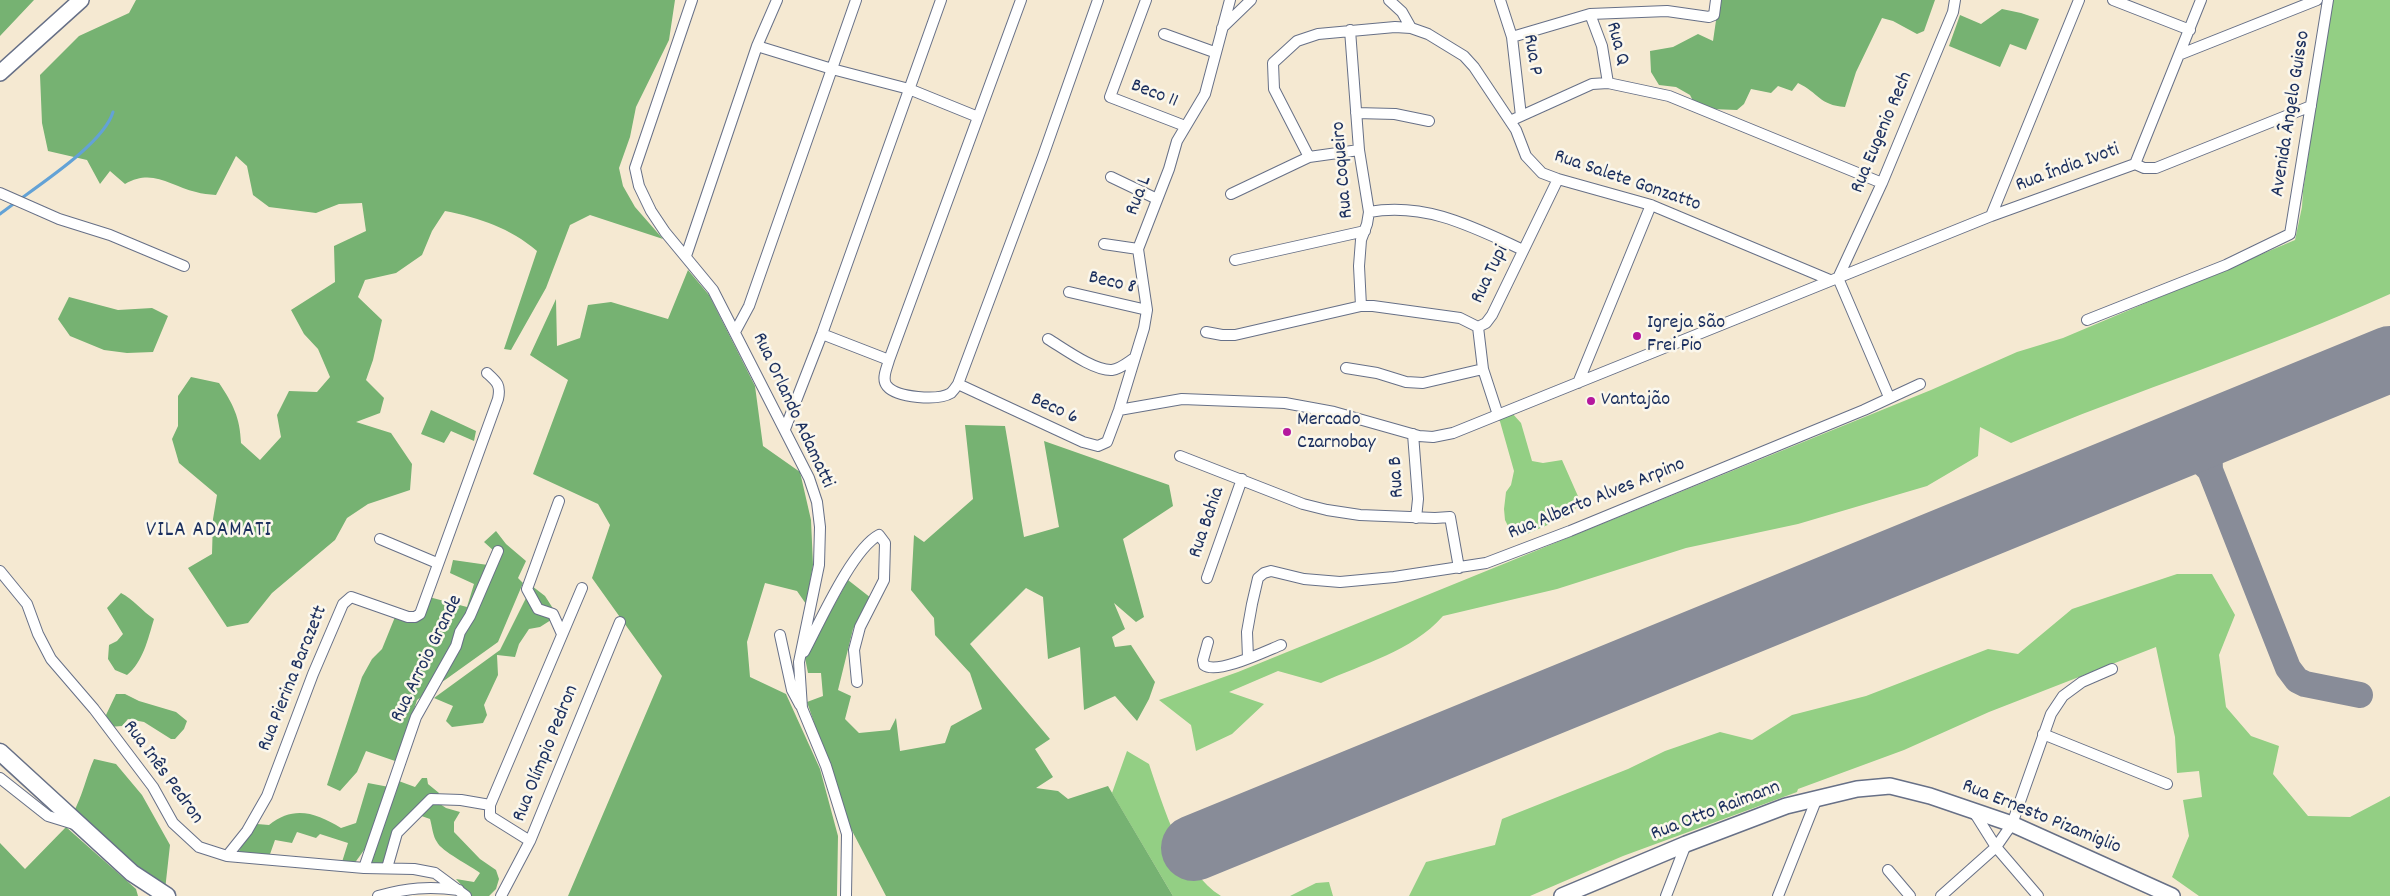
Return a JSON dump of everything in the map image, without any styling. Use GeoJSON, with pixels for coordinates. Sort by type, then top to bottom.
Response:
{"type":"FeatureCollection","features":[{"type":"Feature","properties":{"kind":"main road"},"geometry":{"type":"LineString","coordinates":[[0,752],[132,873],[167,896]]}},
{"type":"Feature","properties":{"kind":"street"},"geometry":{"type":"LineString","coordinates":[[0,73],[82,0]]}},
{"type":"Feature","properties":{"kind":"street","name":"Rua Orlando Adamatti"},"geometry":{"type":"LineString","coordinates":[[692,0],[635,168],[639,186],[651,211],[665,232],[713,290],[785,429],[809,478],[817,502],[820,527],[819,566],[799,662],[802,708],[826,766],[847,834],[846,896]]}},
{"type":"Feature","properties":{"kind":"street"},"geometry":{"type":"LineString","coordinates":[[686,256],[757,46],[777,0]]}},
{"type":"Feature","properties":{"kind":"street"},"geometry":{"type":"LineString","coordinates":[[735,332],[749,306],[856,0]]}},
{"type":"Feature","properties":{"kind":"street"},"geometry":{"type":"LineString","coordinates":[[785,429],[822,334],[941,0]]}},
{"type":"Feature","properties":{"kind":"street"},"geometry":{"type":"LineString","coordinates":[[1021,0],[959,175],[924,259],[889,360],[884,378],[887,386],[896,393],[915,397],[940,397],[951,392],[958,384],[1044,156],[1098,0]]}},
{"type":"Feature","properties":{"kind":"street","name":"Beco 11"},"geometry":{"type":"LineString","coordinates":[[1146,0],[1110,97],[1185,126]]}},
{"type":"Feature","properties":{"kind":"street","name":"Rua L"},"geometry":{"type":"LineString","coordinates":[[1119,410],[1144,328],[1147,310],[1138,249],[1185,126],[1204,94],[1214,52],[1230,0]]}},
{"type":"Feature","properties":{"kind":"street"},"geometry":{"type":"LineString","coordinates":[[1221,28],[1251,0]]}},
{"type":"Feature","properties":{"kind":"street"},"geometry":{"type":"LineString","coordinates":[[1309,157],[1274,89],[1273,63],[1284,51],[1306,37],[1350,30],[1411,28],[1402,12],[1389,0]]}},
{"type":"Feature","properties":{"kind":"street","name":"Rua P"},"geometry":{"type":"LineString","coordinates":[[1500,0],[1512,37],[1521,116]]}},
{"type":"Feature","properties":{"kind":"street"},"geometry":{"type":"LineString","coordinates":[[1512,37],[1590,14],[1667,11],[1709,17],[1714,15],[1716,0]]}},
{"type":"Feature","properties":{"kind":"street","name":"Rua Eugenio Rech"},"geometry":{"type":"LineString","coordinates":[[1834,279],[1882,182],[1953,12],[1955,0]]}},
{"type":"Feature","properties":{"kind":"street"},"geometry":{"type":"LineString","coordinates":[[1992,216],[2079,0]]}},
{"type":"Feature","properties":{"kind":"street"},"geometry":{"type":"LineString","coordinates":[[2113,0],[2190,30]]}},
{"type":"Feature","properties":{"kind":"street"},"geometry":{"type":"LineString","coordinates":[[2136,164],[2201,0]]}},
{"type":"Feature","properties":{"kind":"street"},"geometry":{"type":"LineString","coordinates":[[2181,54],[2317,0]]}},
{"type":"Feature","properties":{"kind":"street","name":"Avenida Ângelo Guisso"},"geometry":{"type":"LineString","coordinates":[[2087,320],[2226,265],[2290,234],[2328,0]]}},
{"type":"Feature","properties":{"kind":"street","name":"Rua Q"},"geometry":{"type":"LineString","coordinates":[[1590,14],[1602,46],[1608,83]]}},
{"type":"Feature","properties":{"kind":"street","name":"Rua Salete Gonzatto"},"geometry":{"type":"LineString","coordinates":[[1411,28],[1428,34],[1464,56],[1510,121],[1521,141],[1526,156],[1542,173],[1558,180],[1651,205],[1834,279]]}},
{"type":"Feature","properties":{"kind":"street","name":"Rua Coqueiro"},"geometry":{"type":"LineString","coordinates":[[1350,30],[1358,150],[1369,212],[1361,240],[1358,266],[1361,306]]}},
{"type":"Feature","properties":{"kind":"street"},"geometry":{"type":"LineString","coordinates":[[1164,34],[1214,52]]}},
{"type":"Feature","properties":{"kind":"street"},"geometry":{"type":"LineString","coordinates":[[757,46],[832,70],[908,89],[978,117]]}},
{"type":"Feature","properties":{"kind":"street"},"geometry":{"type":"LineString","coordinates":[[1510,121],[1592,84],[1608,83],[1669,96],[1882,182]]}},
{"type":"Feature","properties":{"kind":"street","name":"Rua Índia Ivoti"},"geometry":{"type":"LineString","coordinates":[[1119,410],[1182,399],[1286,403],[1334,412],[1413,434],[1433,437],[1453,433],[1992,216],[2136,164],[2144,168],[2156,168],[2311,106]]}},
{"type":"Feature","properties":{"kind":"street"},"geometry":{"type":"LineString","coordinates":[[1356,114],[1395,114],[1429,121]]}},
{"type":"Feature","properties":{"kind":"street"},"geometry":{"type":"LineString","coordinates":[[1231,194],[1309,157],[1358,150]]}},
{"type":"Feature","properties":{"kind":"street"},"geometry":{"type":"LineString","coordinates":[[1111,177],[1157,199]]}},
{"type":"Feature","properties":{"kind":"street","name":"Rua Tupi"},"geometry":{"type":"LineString","coordinates":[[1498,415],[1482,369],[1478,328],[1492,315],[1558,180]]}},
{"type":"Feature","properties":{"kind":"street"},"geometry":{"type":"LineString","coordinates":[[0,193],[24,205],[110,234],[184,266]]}},
{"type":"Feature","properties":{"kind":"street"},"geometry":{"type":"LineString","coordinates":[[1578,383],[1651,205]]}},
{"type":"Feature","properties":{"kind":"street"},"geometry":{"type":"LineString","coordinates":[[1369,212],[1405,209],[1444,216],[1523,250]]}},
{"type":"Feature","properties":{"kind":"street"},"geometry":{"type":"LineString","coordinates":[[1235,260],[1365,231]]}},
{"type":"Feature","properties":{"kind":"street"},"geometry":{"type":"LineString","coordinates":[[1104,244],[1138,249]]}},
{"type":"Feature","properties":{"kind":"street"},"geometry":{"type":"LineString","coordinates":[[1834,279],[1889,397]]}},
{"type":"Feature","properties":{"kind":"street","name":"Beco 8"},"geometry":{"type":"LineString","coordinates":[[1069,292],[1147,310]]}},
{"type":"Feature","properties":{"kind":"street"},"geometry":{"type":"LineString","coordinates":[[1206,332],[1235,335],[1361,306],[1460,318],[1478,328]]}},
{"type":"Feature","properties":{"kind":"street"},"geometry":{"type":"LineString","coordinates":[[822,334],[889,360]]}},
{"type":"Feature","properties":{"kind":"street"},"geometry":{"type":"LineString","coordinates":[[1048,339],[1094,366],[1105,369],[1113,370],[1133,359]]}},
{"type":"Feature","properties":{"kind":"street"},"geometry":{"type":"LineString","coordinates":[[1346,368],[1377,373],[1406,382],[1423,383],[1482,369]]}},
{"type":"Feature","properties":{"kind":"street","name":"Rua Pierina Barazett"},"geometry":{"type":"LineString","coordinates":[[227,856],[247,831],[267,796],[313,674],[343,604],[351,597],[408,617],[420,614],[498,399],[500,388],[497,382],[487,373]]}},
{"type":"Feature","properties":{"kind":"street","name":"Beco 6"},"geometry":{"type":"LineString","coordinates":[[958,384],[1041,424],[1083,442],[1098,446],[1107,442],[1119,410]]}},
{"type":"Feature","properties":{"kind":"street","name":"Rua Alberto Alves Arpino"},"geometry":{"type":"LineString","coordinates":[[1248,658],[1247,632],[1258,578],[1264,573],[1270,571],[1304,579],[1340,582],[1486,563],[1570,531],[1864,410],[1920,384]]}},
{"type":"Feature","properties":{"kind":"street","name":"Rua B"},"geometry":{"type":"LineString","coordinates":[[1413,434],[1418,499],[1416,518]]}},
{"type":"Feature","properties":{"kind":"street"},"geometry":{"type":"LineString","coordinates":[[1180,456],[1303,504],[1326,510],[1360,515],[1416,518],[1450,517],[1459,568]]}},
{"type":"Feature","properties":{"kind":"street","name":"Rua Bahia"},"geometry":{"type":"LineString","coordinates":[[1207,578],[1242,479]]}},
{"type":"Feature","properties":{"kind":"street"},"geometry":{"type":"LineString","coordinates":[[559,501],[527,589],[538,609],[553,614],[562,634]]}},
{"type":"Feature","properties":{"kind":"street"},"geometry":{"type":"LineString","coordinates":[[799,662],[846,575],[860,554],[874,538],[879,536],[885,544],[884,580],[860,627],[854,650],[857,682]]}},
{"type":"Feature","properties":{"kind":"street"},"geometry":{"type":"LineString","coordinates":[[380,539],[437,563]]}},
{"type":"Feature","properties":{"kind":"street","name":"Rua Arroio Grande"},"geometry":{"type":"LineString","coordinates":[[364,868],[419,711],[456,646],[460,632],[470,616],[498,551]]}},
{"type":"Feature","properties":{"kind":"street","name":"Rua Inês Pedron"},"geometry":{"type":"LineString","coordinates":[[0,571],[27,604],[38,634],[51,659],[94,709],[153,787],[172,824],[199,847],[227,856],[364,868],[414,869],[435,873],[463,893]]}},
{"type":"Feature","properties":{"kind":"street"},"geometry":{"type":"LineString","coordinates":[[530,841],[490,816],[490,805],[582,588]]}},
{"type":"Feature","properties":{"kind":"street","name":"Rua Olímpio Pedron"},"geometry":{"type":"LineString","coordinates":[[501,896],[530,841],[620,622]]}},
{"type":"Feature","properties":{"kind":"street"},"geometry":{"type":"LineString","coordinates":[[780,635],[792,690],[802,708]]}},
{"type":"Feature","properties":{"kind":"street"},"geometry":{"type":"LineString","coordinates":[[1208,642],[1203,660],[1207,668],[1226,666],[1281,645]]}},
{"type":"Feature","properties":{"kind":"street"},"geometry":{"type":"LineString","coordinates":[[1941,896],[1996,847],[2012,824],[2050,714],[2063,696],[2082,682],[2112,669]]}},
{"type":"Feature","properties":{"kind":"street"},"geometry":{"type":"LineString","coordinates":[[2043,734],[2167,784]]}},
{"type":"Feature","properties":{"kind":"street"},"geometry":{"type":"LineString","coordinates":[[0,778],[48,816],[78,825]]}},
{"type":"Feature","properties":{"kind":"street","name":"Rua Ernesto Pizamiglio"},"geometry":{"type":"LineString","coordinates":[[1890,786],[1930,796],[2012,824],[2172,896]]}},
{"type":"Feature","properties":{"kind":"street","name":"Rua Otto Raimann"},"geometry":{"type":"LineString","coordinates":[[1562,896],[1686,844],[1786,806],[1857,789],[1890,786]]}},
{"type":"Feature","properties":{"kind":"street"},"geometry":{"type":"LineString","coordinates":[[1778,896],[1817,798]]}},
{"type":"Feature","properties":{"kind":"street"},"geometry":{"type":"LineString","coordinates":[[387,868],[396,833],[431,799],[490,805]]}},
{"type":"Feature","properties":{"kind":"street"},"geometry":{"type":"LineString","coordinates":[[1974,812],[1996,847],[2038,896]]}},
{"type":"Feature","properties":{"kind":"street"},"geometry":{"type":"LineString","coordinates":[[1666,896],[1686,844]]}},
{"type":"Feature","properties":{"kind":"street"},"geometry":{"type":"LineString","coordinates":[[1888,870],[1910,896]]}},
{"type":"Feature","properties":{"kind":"street","name":"Rua Inês Pedron"},"geometry":{"type":"LineString","coordinates":[[378,896],[410,888],[432,887],[463,893]]}},
{"type":"Feature","properties":{"kind":"green space"},"geometry":{"type":"Polygon","coordinates":[[[0,0],[34,0],[0,36],[0,0]]]}},
{"type":"Feature","properties":{"kind":"green space"},"geometry":{"type":"Polygon","coordinates":[[[136,0],[675,0],[669,40],[636,107],[630,137],[619,168],[623,186],[635,207],[663,239],[590,215],[570,225],[546,288],[511,350],[504,349],[537,251],[505,230],[470,217],[445,211],[432,231],[422,255],[396,273],[365,280],[358,297],[382,320],[373,360],[366,380],[384,398],[380,413],[356,422],[391,433],[412,464],[410,490],[368,504],[347,518],[335,540],[272,593],[248,623],[227,627],[188,568],[212,554],[213,519],[217,495],[179,463],[172,439],[178,426],[178,396],[191,377],[219,383],[235,411],[241,443],[260,460],[281,437],[277,415],[289,391],[317,392],[330,377],[318,349],[304,334],[291,310],[335,282],[334,246],[366,231],[362,203],[339,204],[316,213],[269,207],[253,195],[247,166],[236,156],[216,195],[198,193],[153,178],[144,178],[125,184],[110,171],[100,184],[87,160],[48,151],[42,123],[40,75],[79,36],[129,13],[136,0]]]}},
{"type":"Feature","properties":{"kind":"green space"},"geometry":{"type":"Polygon","coordinates":[[[1719,0],[1935,0],[1924,31],[1917,34],[1893,21],[1882,18],[1856,72],[1845,107],[1836,106],[1824,101],[1798,83],[1792,91],[1778,86],[1771,93],[1751,89],[1744,104],[1737,110],[1711,109],[1694,103],[1690,95],[1676,87],[1659,85],[1651,72],[1650,51],[1673,47],[1698,34],[1713,41],[1719,0]]]}},
{"type":"Feature","properties":{"kind":"green space"},"geometry":{"type":"Polygon","coordinates":[[[2332,0],[2390,0],[2390,294],[2249,352],[2106,405],[2011,443],[1980,427],[1978,456],[1927,486],[1798,524],[1686,548],[1557,589],[1443,616],[1416,639],[1402,648],[1321,683],[1278,671],[1229,692],[1264,704],[1232,734],[1196,751],[1191,725],[1159,700],[1238,672],[1931,390],[2017,352],[2063,338],[2295,240],[2302,207],[2332,0]]]}},
{"type":"Feature","properties":{"kind":"green space"},"geometry":{"type":"Polygon","coordinates":[[[2002,9],[2039,19],[2026,50],[2010,44],[2000,67],[1949,46],[1960,15],[1981,24],[2002,9]]]}},
{"type":"Feature","properties":{"kind":"green space"},"geometry":{"type":"Polygon","coordinates":[[[688,270],[709,295],[755,386],[763,446],[800,472],[811,520],[813,565],[806,604],[797,591],[765,583],[747,642],[750,677],[786,694],[820,769],[838,836],[837,896],[568,896],[662,676],[592,578],[610,525],[598,504],[533,474],[568,380],[530,355],[556,299],[557,346],[580,338],[588,305],[611,302],[668,319],[688,270]]]}},
{"type":"Feature","properties":{"kind":"green space"},"geometry":{"type":"Polygon","coordinates":[[[69,297],[118,310],[152,308],[168,316],[153,352],[127,353],[104,350],[70,336],[58,319],[69,297]]]}},
{"type":"Feature","properties":{"kind":"green space"},"geometry":{"type":"Polygon","coordinates":[[[431,410],[476,431],[474,441],[451,431],[444,443],[421,434],[431,410]]]}},
{"type":"Feature","properties":{"kind":"green space"},"geometry":{"type":"Polygon","coordinates":[[[1512,413],[1521,423],[1532,461],[1543,463],[1562,460],[1581,503],[1568,516],[1527,534],[1509,528],[1505,520],[1506,492],[1511,485],[1514,471],[1499,418],[1512,413]]]}},
{"type":"Feature","properties":{"kind":"green space"},"geometry":{"type":"Polygon","coordinates":[[[965,425],[1005,426],[1024,537],[1059,527],[1044,441],[1169,485],[1173,506],[1123,539],[1144,617],[1136,622],[1114,603],[1125,629],[1112,637],[1115,647],[1131,645],[1155,682],[1149,699],[1137,721],[1115,696],[1084,710],[1080,647],[1048,659],[1043,597],[1026,588],[970,644],[1050,739],[1035,749],[1053,777],[1036,788],[1058,791],[1068,799],[1108,786],[1173,896],[886,896],[849,825],[807,702],[823,696],[821,673],[808,673],[805,658],[848,580],[871,598],[853,629],[838,690],[851,696],[845,719],[859,733],[890,730],[896,718],[900,751],[945,743],[951,726],[982,709],[970,673],[935,635],[934,618],[911,590],[914,535],[924,542],[973,499],[965,425]]]}},
{"type":"Feature","properties":{"kind":"green space"},"geometry":{"type":"Polygon","coordinates":[[[496,531],[506,544],[526,561],[518,578],[523,583],[498,642],[417,700],[398,762],[366,751],[357,772],[340,791],[327,785],[362,677],[372,659],[382,649],[395,617],[416,623],[422,617],[429,597],[467,607],[474,584],[450,573],[453,560],[488,565],[494,551],[484,542],[496,531]]]}},
{"type":"Feature","properties":{"kind":"green space"},"geometry":{"type":"Polygon","coordinates":[[[2177,574],[2212,574],[2235,615],[2219,655],[2226,707],[2251,736],[2279,746],[2273,774],[2308,816],[2350,817],[2390,796],[2390,896],[2199,896],[2172,877],[2189,836],[2183,800],[2202,797],[2199,771],[2177,773],[2175,737],[2156,647],[1989,712],[1904,750],[1798,789],[1797,792],[1623,856],[1530,896],[1409,896],[1426,862],[1495,845],[1502,819],[1628,769],[1665,751],[1720,732],[1752,740],[1792,715],[1866,696],[1988,649],[2018,654],[2072,609],[2177,574]]]}},
{"type":"Feature","properties":{"kind":"green space"},"geometry":{"type":"Polygon","coordinates":[[[532,586],[545,596],[554,610],[551,620],[540,627],[529,629],[519,644],[515,657],[497,655],[498,675],[484,705],[487,715],[483,723],[452,727],[446,721],[453,706],[434,698],[500,650],[532,586]]]}},
{"type":"Feature","properties":{"kind":"green space"},"geometry":{"type":"Polygon","coordinates":[[[121,593],[130,598],[154,619],[141,657],[133,670],[127,675],[115,670],[108,659],[109,645],[117,641],[123,634],[107,608],[121,593]]]}},
{"type":"Feature","properties":{"kind":"green space"},"geometry":{"type":"Polygon","coordinates":[[[116,694],[125,694],[139,701],[176,712],[187,721],[184,729],[175,739],[171,739],[144,722],[128,719],[122,726],[109,727],[106,715],[116,694]]]}},
{"type":"Feature","properties":{"kind":"green space"},"geometry":{"type":"Polygon","coordinates":[[[1127,751],[1149,764],[1168,818],[1185,855],[1196,872],[1221,896],[1173,896],[1112,793],[1127,751]]]}},
{"type":"Feature","properties":{"kind":"green space"},"geometry":{"type":"Polygon","coordinates":[[[94,759],[116,764],[142,795],[170,845],[165,890],[73,813],[94,759]]]}},
{"type":"Feature","properties":{"kind":"green space"},"geometry":{"type":"Polygon","coordinates":[[[422,778],[427,778],[428,784],[439,793],[434,800],[446,808],[460,812],[454,822],[454,832],[480,859],[496,870],[499,879],[496,889],[489,896],[471,896],[456,879],[474,882],[480,873],[440,846],[434,837],[430,819],[413,813],[383,866],[369,867],[396,780],[415,787],[422,778]]]}},
{"type":"Feature","properties":{"kind":"green space"},"geometry":{"type":"Polygon","coordinates":[[[368,783],[389,787],[372,839],[354,864],[342,862],[348,843],[320,834],[316,838],[297,832],[292,843],[275,840],[269,857],[238,853],[257,824],[269,825],[287,815],[305,813],[314,815],[341,828],[356,823],[368,783]]]}},
{"type":"Feature","properties":{"kind":"green space"},"geometry":{"type":"Polygon","coordinates":[[[66,827],[136,889],[138,896],[0,896],[0,843],[25,869],[66,827]]]}},
{"type":"Feature","properties":{"kind":"green space"},"geometry":{"type":"Polygon","coordinates":[[[1329,882],[1333,896],[1290,896],[1316,883],[1329,882]]]}},
{"type":"Feature","properties":{"kind":"waterway"},"geometry":{"type":"LineString","coordinates":[[0,214],[46,181],[80,153],[95,139],[113,112]]}},
{"type":"Feature","properties":{"kind":"taxiway"},"geometry":{"type":"LineString","coordinates":[[2230,423],[2214,444],[2210,456],[2210,470],[2288,668],[2297,680],[2305,684],[2360,695]]}},
{"type":"Feature","properties":{"kind":"taxiway"},"geometry":{"type":"LineString","coordinates":[[2160,453],[2181,453],[2193,457],[2210,470]]}},
{"type":"Feature","properties":{"kind":"runway"},"geometry":{"type":"LineString","coordinates":[[1194,848],[2390,359]]}},
{"type":"Feature","properties":{"kind":"place","name":"Igreja São Frei Pio"},"geometry":{"type":"Point","coordinates":[1637,336]}},
{"type":"Feature","properties":{"kind":"place","name":"Vantajão"},"geometry":{"type":"Point","coordinates":[1591,401]}},
{"type":"Feature","properties":{"kind":"place","name":"Mercado Czarnobay"},"geometry":{"type":"Point","coordinates":[1287,432]}},
{"type":"Feature","properties":{"kind":"district","name":"VILA ADAMATI"},"geometry":{"type":"Point","coordinates":[209,532]}}]}
